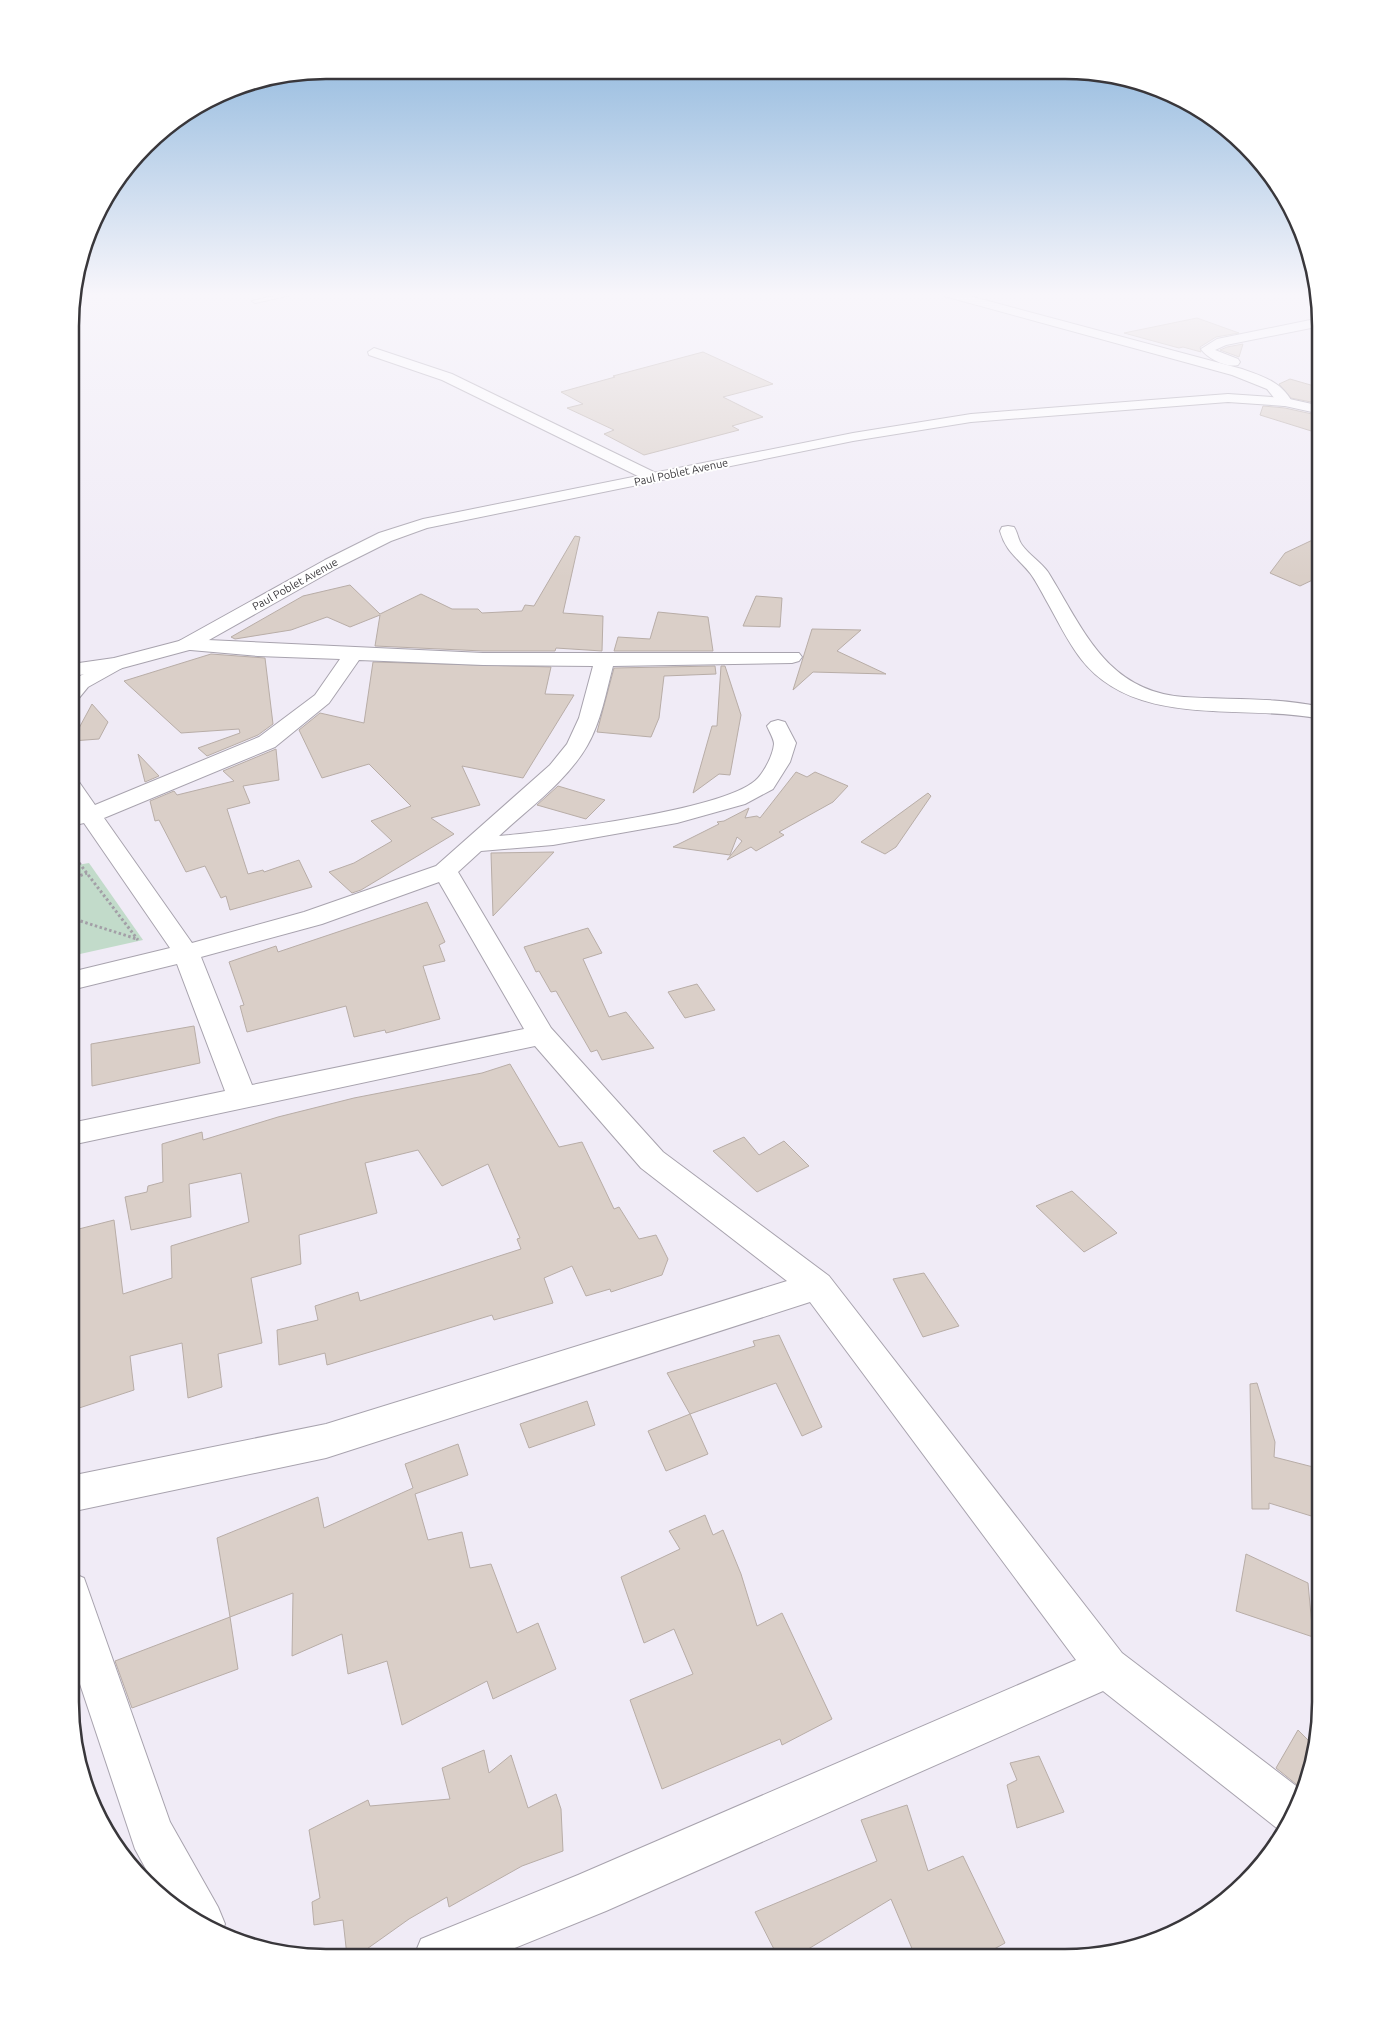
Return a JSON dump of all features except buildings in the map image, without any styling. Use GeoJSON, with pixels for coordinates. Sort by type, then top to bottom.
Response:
{"type":"FeatureCollection","features":[{"type":"Feature","properties":{"kind":"street"},"geometry":{"type":"LineString","coordinates":[[470,389],[654,478]]}},
{"type":"Feature","properties":{"kind":"street"},"geometry":{"type":"LineString","coordinates":[[1274,389],[1283,395],[1285,402]]}},
{"type":"Feature","properties":{"kind":"street","name":"Paul Poblet Avenue"},"geometry":{"type":"LineString","coordinates":[[79,669],[115,664],[186,644],[331,564],[402,530],[853,437],[971,418],[1206,399],[1248,399],[1285,402],[1312,408]]}},
{"type":"Feature","properties":{"kind":"street"},"geometry":{"type":"LineString","coordinates":[[1008,531],[1012,546],[1038,571],[1089,656],[1118,682],[1152,698],[1183,703],[1292,707],[1312,711]]}},
{"type":"Feature","properties":{"kind":"street"},"geometry":{"type":"LineString","coordinates":[[186,644],[258,650],[355,652],[483,659],[605,660],[792,657]]}},
{"type":"Feature","properties":{"kind":"street"},"geometry":{"type":"LineString","coordinates":[[243,1099],[186,954],[81,817],[267,742],[322,699],[355,652]]}},
{"type":"Feature","properties":{"kind":"street"},"geometry":{"type":"LineString","coordinates":[[79,979],[186,954],[313,918],[445,871],[558,770],[576,745],[589,718],[605,660]]}},
{"type":"Feature","properties":{"kind":"street"},"geometry":{"type":"LineString","coordinates":[[79,686],[115,664]]}},
{"type":"Feature","properties":{"kind":"street"},"geometry":{"type":"LineString","coordinates":[[472,845],[562,836],[677,816],[737,799],[764,784],[779,762],[785,743],[778,726]]}},
{"type":"Feature","properties":{"kind":"street"},"geometry":{"type":"LineString","coordinates":[[445,871],[541,1035],[652,1160],[817,1286],[1107,1668],[1288,1809]]}},
{"type":"Feature","properties":{"kind":"street"},"geometry":{"type":"LineString","coordinates":[[79,1132],[541,1035]]}},
{"type":"Feature","properties":{"kind":"street"},"geometry":{"type":"LineString","coordinates":[[79,1492],[326,1441],[817,1286]]}},
{"type":"Feature","properties":{"kind":"street"},"geometry":{"type":"LineString","coordinates":[[79,1619],[151,1833],[194,1912]]}},
{"type":"Feature","properties":{"kind":"street"},"geometry":{"type":"LineString","coordinates":[[455,1949],[589,1894],[1107,1668]]}},
{"type":"Feature","properties":{"kind":"path"},"geometry":{"type":"LineString","coordinates":[[79,862],[139,940]]}},
{"type":"Feature","properties":{"kind":"path"},"geometry":{"type":"LineString","coordinates":[[79,876],[87,873]]}},
{"type":"Feature","properties":{"kind":"path"},"geometry":{"type":"LineString","coordinates":[[79,921],[139,940]]}},
{"type":"Feature","properties":{"kind":"path"},"geometry":{"type":"LineString","coordinates":[[129,942],[139,940]]}},
{"type":"Feature","properties":{"kind":"green space"},"geometry":{"type":"Polygon","coordinates":[[[89,863],[143,940],[79,954],[79,865],[89,863]]]}}]}
